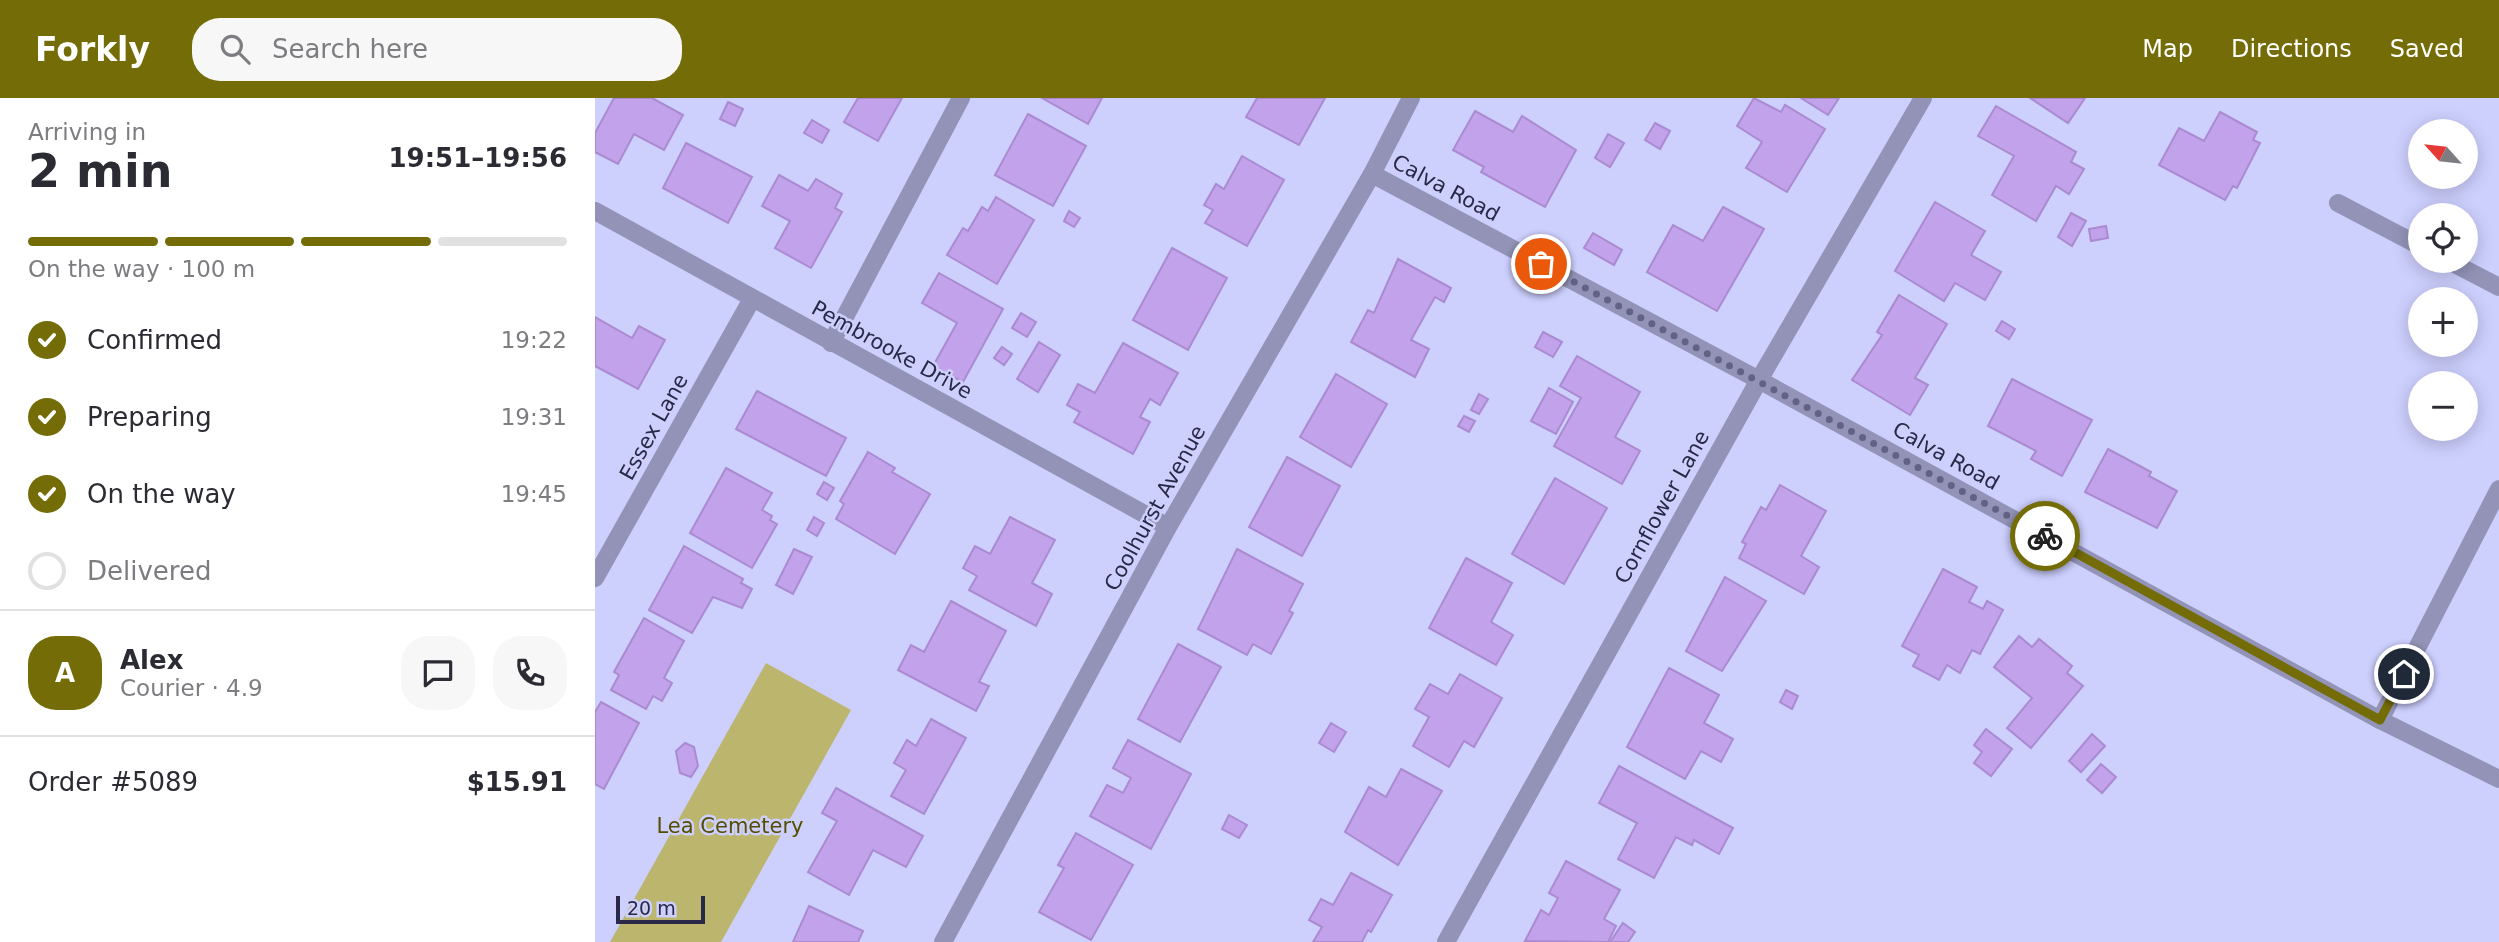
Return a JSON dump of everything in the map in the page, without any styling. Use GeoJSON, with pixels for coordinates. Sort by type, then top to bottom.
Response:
{"type":"FeatureCollection","features":[{"type":"Feature","properties":{"kind":"street"},"geometry":{"type":"LineString","coordinates":[[831,343],[961,98]]}},
{"type":"Feature","properties":{"kind":"street","name":"Coolhurst Avenue"},"geometry":{"type":"LineString","coordinates":[[943,942],[1168,527],[1371,174],[1411,98]]}},
{"type":"Feature","properties":{"kind":"street","name":"Cornflower Lane"},"geometry":{"type":"LineString","coordinates":[[1446,942],[1759,380],[1923,98]]}},
{"type":"Feature","properties":{"kind":"street","name":"Calva Road"},"geometry":{"type":"LineString","coordinates":[[1371,174],[1759,380],[2380,720],[2499,779]]}},
{"type":"Feature","properties":{"kind":"street"},"geometry":{"type":"LineString","coordinates":[[2338,203],[2408,240]]}},
{"type":"Feature","properties":{"kind":"street","name":"Pembrooke Drive"},"geometry":{"type":"LineString","coordinates":[[595,211],[1168,527]]}},
{"type":"Feature","properties":{"kind":"street"},"geometry":{"type":"LineString","coordinates":[[2472,273],[2499,287]]}},
{"type":"Feature","properties":{"kind":"street","name":"Essex Lane"},"geometry":{"type":"LineString","coordinates":[[595,578],[752,299]]}},
{"type":"Feature","properties":{"kind":"street"},"geometry":{"type":"LineString","coordinates":[[2380,720],[2499,489]]}},
{"type":"Feature","properties":{"kind":"green space","name":"Lea Cemetery"},"geometry":{"type":"Polygon","coordinates":[[[766,663],[851,710],[721,942],[610,942],[766,663]]]}},
{"type":"Feature","properties":{"kind":"building"},"geometry":{"type":"Polygon","coordinates":[[[614,98],[652,98],[683,115],[664,150],[634,134],[618,164],[595,152],[595,133],[614,98]]]}},
{"type":"Feature","properties":{"kind":"building"},"geometry":{"type":"Polygon","coordinates":[[[858,98],[902,98],[878,141],[844,122],[858,98]]]}},
{"type":"Feature","properties":{"kind":"building"},"geometry":{"type":"Polygon","coordinates":[[[1042,98],[1102,98],[1088,124],[1042,98]]]}},
{"type":"Feature","properties":{"kind":"building"},"geometry":{"type":"Polygon","coordinates":[[[1257,98],[1325,98],[1299,145],[1246,117],[1257,98]]]}},
{"type":"Feature","properties":{"kind":"building"},"geometry":{"type":"Polygon","coordinates":[[[1754,98],[1781,112],[1785,105],[1825,129],[1787,192],[1746,168],[1762,142],[1737,126],[1754,98]]]}},
{"type":"Feature","properties":{"kind":"building"},"geometry":{"type":"Polygon","coordinates":[[[1801,98],[1839,98],[1828,115],[1801,98]]]}},
{"type":"Feature","properties":{"kind":"building"},"geometry":{"type":"Polygon","coordinates":[[[2030,98],[2085,98],[2068,123],[2030,98]]]}},
{"type":"Feature","properties":{"kind":"building"},"geometry":{"type":"Polygon","coordinates":[[[728,102],[743,109],[735,126],[720,119],[728,102]]]}},
{"type":"Feature","properties":{"kind":"building"},"geometry":{"type":"Polygon","coordinates":[[[1996,106],[2076,152],[2071,162],[2084,169],[2069,194],[2056,186],[2036,221],[1992,195],[2014,156],[1978,136],[1996,106]]]}},
{"type":"Feature","properties":{"kind":"building"},"geometry":{"type":"Polygon","coordinates":[[[1475,111],[1513,132],[1522,116],[1576,150],[1545,207],[1481,172],[1484,167],[1453,150],[1475,111]]]}},
{"type":"Feature","properties":{"kind":"building"},"geometry":{"type":"Polygon","coordinates":[[[2220,112],[2257,132],[2253,140],[2260,143],[2237,188],[2233,186],[2225,200],[2159,165],[2179,128],[2204,141],[2220,112]]]}},
{"type":"Feature","properties":{"kind":"building"},"geometry":{"type":"Polygon","coordinates":[[[1028,114],[1086,146],[1053,206],[995,175],[1028,114]]]}},
{"type":"Feature","properties":{"kind":"building"},"geometry":{"type":"Polygon","coordinates":[[[812,120],[829,130],[822,143],[804,133],[812,120]]]}},
{"type":"Feature","properties":{"kind":"building"},"geometry":{"type":"Polygon","coordinates":[[[1655,123],[1670,131],[1660,149],[1645,140],[1655,123]]]}},
{"type":"Feature","properties":{"kind":"building"},"geometry":{"type":"Polygon","coordinates":[[[1608,134],[1624,143],[1610,167],[1595,158],[1608,134]]]}},
{"type":"Feature","properties":{"kind":"building"},"geometry":{"type":"Polygon","coordinates":[[[686,143],[752,177],[728,223],[663,188],[686,143]]]}},
{"type":"Feature","properties":{"kind":"building"},"geometry":{"type":"Polygon","coordinates":[[[1242,156],[1284,180],[1247,246],[1205,223],[1213,210],[1204,205],[1216,184],[1224,189],[1242,156]]]}},
{"type":"Feature","properties":{"kind":"building"},"geometry":{"type":"Polygon","coordinates":[[[779,175],[808,191],[816,179],[842,194],[835,208],[842,212],[811,268],[775,248],[790,221],[762,206],[779,175]]]}},
{"type":"Feature","properties":{"kind":"building"},"geometry":{"type":"Polygon","coordinates":[[[996,197],[1034,220],[997,284],[947,255],[963,228],[968,231],[982,207],[988,211],[996,197]]]}},
{"type":"Feature","properties":{"kind":"building"},"geometry":{"type":"Polygon","coordinates":[[[1935,202],[1985,231],[1971,255],[2001,272],[1985,300],[1955,283],[1944,301],[1895,271],[1935,202]]]}},
{"type":"Feature","properties":{"kind":"building"},"geometry":{"type":"Polygon","coordinates":[[[1723,207],[1764,229],[1717,311],[1647,272],[1673,225],[1703,241],[1723,207]]]}},
{"type":"Feature","properties":{"kind":"building"},"geometry":{"type":"Polygon","coordinates":[[[1069,211],[1080,218],[1074,227],[1064,221],[1069,211]]]}},
{"type":"Feature","properties":{"kind":"building"},"geometry":{"type":"Polygon","coordinates":[[[2071,213],[2086,221],[2072,246],[2058,237],[2071,213]]]}},
{"type":"Feature","properties":{"kind":"building"},"geometry":{"type":"Polygon","coordinates":[[[2106,226],[2108,238],[2091,241],[2089,229],[2106,226]]]}},
{"type":"Feature","properties":{"kind":"building"},"geometry":{"type":"Polygon","coordinates":[[[1593,233],[1622,250],[1614,265],[1584,248],[1593,233]]]}},
{"type":"Feature","properties":{"kind":"building"},"geometry":{"type":"Polygon","coordinates":[[[1172,248],[1227,278],[1188,350],[1133,320],[1172,248]]]}},
{"type":"Feature","properties":{"kind":"building"},"geometry":{"type":"Polygon","coordinates":[[[1398,259],[1451,288],[1444,302],[1435,297],[1411,340],[1429,349],[1415,377],[1351,342],[1368,310],[1374,313],[1398,259]]]}},
{"type":"Feature","properties":{"kind":"building"},"geometry":{"type":"Polygon","coordinates":[[[939,273],[1003,309],[963,382],[933,366],[957,323],[922,303],[939,273]]]}},
{"type":"Feature","properties":{"kind":"building"},"geometry":{"type":"Polygon","coordinates":[[[1899,295],[1947,324],[1915,378],[1928,385],[1910,415],[1852,380],[1882,335],[1877,332],[1899,295]]]}},
{"type":"Feature","properties":{"kind":"building"},"geometry":{"type":"Polygon","coordinates":[[[1021,313],[1036,322],[1027,337],[1012,328],[1021,313]]]}},
{"type":"Feature","properties":{"kind":"building"},"geometry":{"type":"Polygon","coordinates":[[[595,317],[632,338],[639,326],[665,340],[638,389],[595,366],[595,317]]]}},
{"type":"Feature","properties":{"kind":"building"},"geometry":{"type":"Polygon","coordinates":[[[2002,321],[2015,329],[2009,339],[1996,331],[2002,321]]]}},
{"type":"Feature","properties":{"kind":"building"},"geometry":{"type":"Polygon","coordinates":[[[1543,332],[1562,342],[1553,357],[1535,347],[1543,332]]]}},
{"type":"Feature","properties":{"kind":"building"},"geometry":{"type":"Polygon","coordinates":[[[1039,342],[1060,355],[1038,392],[1017,379],[1039,342]]]}},
{"type":"Feature","properties":{"kind":"building"},"geometry":{"type":"Polygon","coordinates":[[[1123,343],[1178,373],[1160,405],[1150,399],[1140,417],[1150,422],[1133,454],[1074,422],[1080,412],[1067,405],[1078,384],[1095,393],[1123,343]]]}},
{"type":"Feature","properties":{"kind":"building"},"geometry":{"type":"Polygon","coordinates":[[[1002,347],[1012,354],[1004,365],[994,358],[1002,347]]]}},
{"type":"Feature","properties":{"kind":"building"},"geometry":{"type":"Polygon","coordinates":[[[1577,356],[1640,392],[1615,437],[1640,451],[1622,484],[1554,446],[1581,398],[1560,386],[1577,356]]]}},
{"type":"Feature","properties":{"kind":"building"},"geometry":{"type":"Polygon","coordinates":[[[1336,374],[1387,404],[1351,467],[1300,437],[1336,374]]]}},
{"type":"Feature","properties":{"kind":"building"},"geometry":{"type":"Polygon","coordinates":[[[2012,379],[2092,420],[2062,476],[2031,459],[2036,451],[1988,426],[2012,379]]]}},
{"type":"Feature","properties":{"kind":"building"},"geometry":{"type":"Polygon","coordinates":[[[1549,388],[1573,402],[1556,434],[1531,421],[1549,388]]]}},
{"type":"Feature","properties":{"kind":"building"},"geometry":{"type":"Polygon","coordinates":[[[757,391],[846,438],[826,476],[736,429],[757,391]]]}},
{"type":"Feature","properties":{"kind":"building"},"geometry":{"type":"Polygon","coordinates":[[[1479,394],[1488,399],[1479,414],[1471,410],[1479,394]]]}},
{"type":"Feature","properties":{"kind":"building"},"geometry":{"type":"Polygon","coordinates":[[[1464,416],[1475,421],[1469,432],[1458,426],[1464,416]]]}},
{"type":"Feature","properties":{"kind":"building"},"geometry":{"type":"Polygon","coordinates":[[[2108,449],[2151,472],[2149,476],[2177,491],[2157,528],[2085,492],[2108,449]]]}},
{"type":"Feature","properties":{"kind":"building"},"geometry":{"type":"Polygon","coordinates":[[[868,452],[895,468],[892,472],[930,494],[895,554],[836,519],[844,504],[840,501],[868,452]]]}},
{"type":"Feature","properties":{"kind":"building"},"geometry":{"type":"Polygon","coordinates":[[[1287,457],[1340,486],[1302,556],[1249,527],[1287,457]]]}},
{"type":"Feature","properties":{"kind":"building"},"geometry":{"type":"Polygon","coordinates":[[[726,468],[772,493],[762,510],[772,516],[770,520],[777,524],[752,568],[690,533],[726,468]]]}},
{"type":"Feature","properties":{"kind":"building"},"geometry":{"type":"Polygon","coordinates":[[[1555,478],[1607,508],[1564,584],[1512,554],[1555,478]]]}},
{"type":"Feature","properties":{"kind":"building"},"geometry":{"type":"Polygon","coordinates":[[[824,482],[834,488],[827,500],[817,494],[824,482]]]}},
{"type":"Feature","properties":{"kind":"building"},"geometry":{"type":"Polygon","coordinates":[[[1780,485],[1826,511],[1801,556],[1819,567],[1804,594],[1739,558],[1746,544],[1742,542],[1761,507],[1766,510],[1780,485]]]}},
{"type":"Feature","properties":{"kind":"building"},"geometry":{"type":"Polygon","coordinates":[[[814,517],[824,523],[817,536],[807,530],[814,517]]]}},
{"type":"Feature","properties":{"kind":"building"},"geometry":{"type":"Polygon","coordinates":[[[1010,517],[1055,540],[1032,583],[1052,594],[1036,626],[969,590],[977,576],[963,568],[975,546],[990,554],[1010,517]]]}},
{"type":"Feature","properties":{"kind":"building"},"geometry":{"type":"Polygon","coordinates":[[[684,546],[743,579],[741,583],[752,589],[742,608],[713,597],[692,633],[649,610],[684,546]]]}},
{"type":"Feature","properties":{"kind":"building"},"geometry":{"type":"Polygon","coordinates":[[[794,549],[812,557],[793,594],[776,585],[794,549]]]}},
{"type":"Feature","properties":{"kind":"building"},"geometry":{"type":"Polygon","coordinates":[[[1237,549],[1303,584],[1289,611],[1293,613],[1271,654],[1253,644],[1247,655],[1198,629],[1237,549]]]}},
{"type":"Feature","properties":{"kind":"building"},"geometry":{"type":"Polygon","coordinates":[[[1466,558],[1512,583],[1491,622],[1513,635],[1496,665],[1429,628],[1466,558]]]}},
{"type":"Feature","properties":{"kind":"building"},"geometry":{"type":"Polygon","coordinates":[[[1943,569],[1977,587],[1969,602],[1983,609],[1987,601],[2003,610],[1980,654],[1972,650],[1960,673],[1947,665],[1939,680],[1913,666],[1919,655],[1902,646],[1943,569]]]}},
{"type":"Feature","properties":{"kind":"building"},"geometry":{"type":"Polygon","coordinates":[[[1725,577],[1766,601],[1722,671],[1686,651],[1725,577]]]}},
{"type":"Feature","properties":{"kind":"building"},"geometry":{"type":"Polygon","coordinates":[[[951,601],[1006,631],[979,682],[989,686],[976,711],[898,670],[911,645],[924,652],[951,601]]]}},
{"type":"Feature","properties":{"kind":"building"},"geometry":{"type":"Polygon","coordinates":[[[644,618],[684,641],[664,678],[672,683],[662,701],[653,696],[646,709],[611,690],[619,675],[614,672],[644,618]]]}},
{"type":"Feature","properties":{"kind":"building"},"geometry":{"type":"Polygon","coordinates":[[[2019,636],[2032,647],[2039,639],[2072,666],[2067,673],[2083,686],[2031,748],[2007,728],[2032,698],[1994,667],[2019,636]]]}},
{"type":"Feature","properties":{"kind":"building"},"geometry":{"type":"Polygon","coordinates":[[[1178,644],[1221,667],[1180,742],[1138,719],[1178,644]]]}},
{"type":"Feature","properties":{"kind":"building"},"geometry":{"type":"Polygon","coordinates":[[[1669,668],[1719,695],[1704,723],[1733,739],[1721,762],[1701,751],[1685,779],[1627,747],[1669,668]]]}},
{"type":"Feature","properties":{"kind":"building"},"geometry":{"type":"Polygon","coordinates":[[[1460,674],[1502,698],[1474,747],[1464,741],[1449,767],[1413,746],[1429,717],[1415,709],[1430,684],[1448,694],[1460,674]]]}},
{"type":"Feature","properties":{"kind":"building"},"geometry":{"type":"Polygon","coordinates":[[[1786,690],[1798,696],[1792,709],[1780,702],[1786,690]]]}},
{"type":"Feature","properties":{"kind":"building"},"geometry":{"type":"Polygon","coordinates":[[[601,702],[639,723],[604,789],[595,784],[595,712],[601,702]]]}},
{"type":"Feature","properties":{"kind":"building"},"geometry":{"type":"Polygon","coordinates":[[[931,719],[966,738],[924,814],[891,796],[906,770],[894,763],[907,740],[916,746],[931,719]]]}},
{"type":"Feature","properties":{"kind":"building"},"geometry":{"type":"Polygon","coordinates":[[[1331,723],[1346,732],[1334,752],[1319,743],[1331,723]]]}},
{"type":"Feature","properties":{"kind":"building"},"geometry":{"type":"Polygon","coordinates":[[[1986,729],[2012,749],[1991,776],[1974,763],[1982,752],[1974,745],[1986,729]]]}},
{"type":"Feature","properties":{"kind":"building"},"geometry":{"type":"Polygon","coordinates":[[[2092,734],[2105,746],[2081,772],[2069,761],[2092,734]]]}},
{"type":"Feature","properties":{"kind":"building"},"geometry":{"type":"Polygon","coordinates":[[[1128,740],[1191,774],[1151,849],[1090,816],[1107,785],[1123,793],[1131,778],[1113,768],[1128,740]]]}},
{"type":"Feature","properties":{"kind":"building"},"geometry":{"type":"Polygon","coordinates":[[[685,743],[694,747],[698,766],[691,777],[680,773],[676,751],[685,743]]]}},
{"type":"Feature","properties":{"kind":"building"},"geometry":{"type":"Polygon","coordinates":[[[2101,764],[2116,777],[2102,793],[2087,780],[2101,764]]]}},
{"type":"Feature","properties":{"kind":"building"},"geometry":{"type":"Polygon","coordinates":[[[1619,766],[1733,828],[1719,854],[1694,840],[1692,845],[1676,837],[1654,878],[1618,859],[1637,823],[1599,803],[1619,766]]]}},
{"type":"Feature","properties":{"kind":"building"},"geometry":{"type":"Polygon","coordinates":[[[1401,769],[1442,791],[1398,865],[1345,832],[1369,787],[1386,797],[1401,769]]]}},
{"type":"Feature","properties":{"kind":"building"},"geometry":{"type":"Polygon","coordinates":[[[836,788],[923,836],[906,867],[873,850],[849,895],[808,872],[837,821],[822,813],[836,788]]]}},
{"type":"Feature","properties":{"kind":"building"},"geometry":{"type":"Polygon","coordinates":[[[1229,815],[1247,825],[1239,838],[1222,829],[1229,815]]]}},
{"type":"Feature","properties":{"kind":"building"},"geometry":{"type":"Polygon","coordinates":[[[1076,833],[1133,865],[1091,940],[1039,912],[1064,868],[1058,865],[1076,833]]]}},
{"type":"Feature","properties":{"kind":"building"},"geometry":{"type":"Polygon","coordinates":[[[1566,861],[1620,890],[1604,919],[1616,926],[1608,942],[1525,941],[1541,910],[1549,915],[1558,898],[1549,893],[1566,861]]]}},
{"type":"Feature","properties":{"kind":"building"},"geometry":{"type":"Polygon","coordinates":[[[1351,873],[1392,895],[1371,932],[1368,930],[1362,942],[1313,942],[1322,927],[1309,920],[1321,899],[1333,905],[1351,873]]]}},
{"type":"Feature","properties":{"kind":"building"},"geometry":{"type":"Polygon","coordinates":[[[809,906],[863,931],[858,942],[793,942],[809,906]]]}},
{"type":"Feature","properties":{"kind":"building"},"geometry":{"type":"Polygon","coordinates":[[[1623,923],[1635,932],[1628,942],[1610,942],[1623,923]]]}},
{"type":"Feature","properties":{"kind":"way so far"},"geometry":{"type":"LineString","coordinates":[[1541,264],[2045,536]]}},
{"type":"Feature","properties":{"kind":"route"},"geometry":{"type":"LineString","coordinates":[[2045,536],[2380,720],[2404,674]]}}]}
